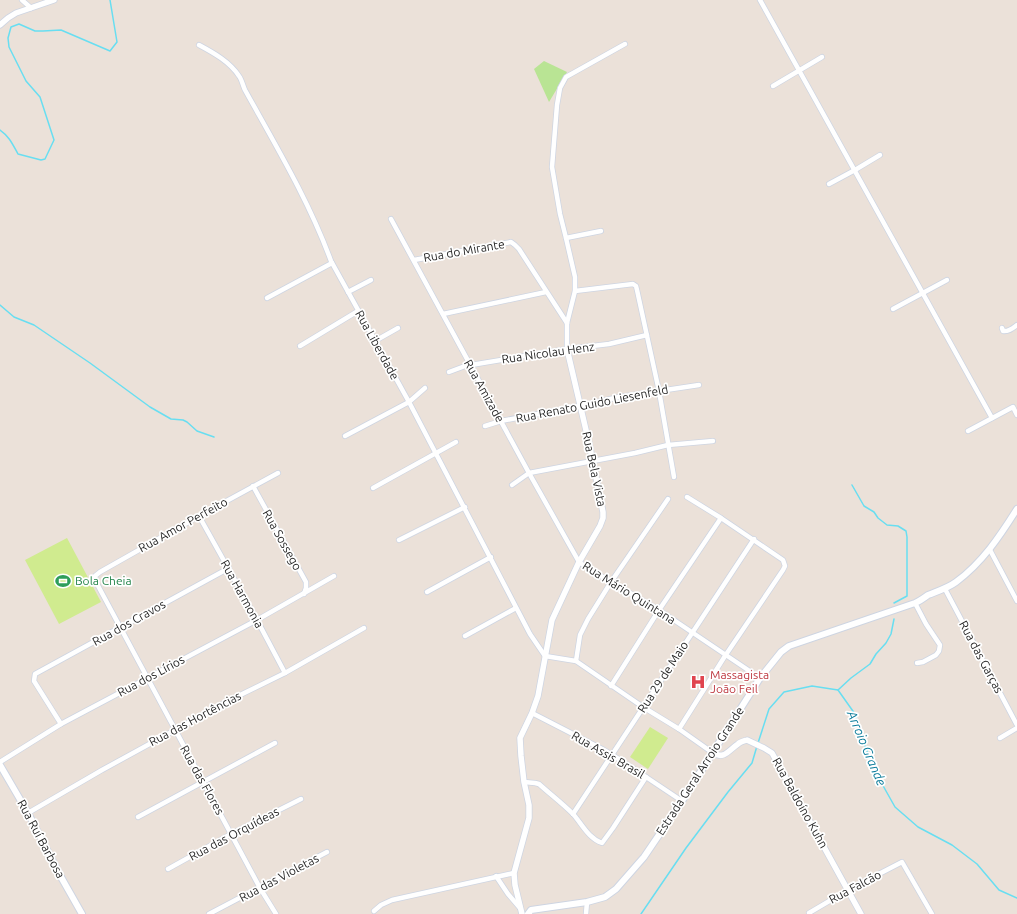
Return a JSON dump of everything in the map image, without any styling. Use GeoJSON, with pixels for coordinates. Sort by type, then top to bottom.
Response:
{"type":"FeatureCollection","features":[{"type":"Feature","properties":{"kind":"main road","name":"Estrada Geral Arroio Grande"},"geometry":{"type":"LineString","coordinates":[[528,914],[531,910],[587,902],[605,897],[616,889],[644,857],[713,753],[760,678],[781,652],[789,646],[915,603],[929,595],[945,589],[956,582],[990,550],[1017,509]]}},
{"type":"Feature","properties":{"kind":"main road","name":"Rua Ruí Barbosa"},"geometry":{"type":"LineString","coordinates":[[0,764],[82,914]]}},
{"type":"Feature","properties":{"kind":"street"},"geometry":{"type":"LineString","coordinates":[[22,0],[31,8]]}},
{"type":"Feature","properties":{"kind":"street"},"geometry":{"type":"LineString","coordinates":[[0,25],[16,13],[54,0]]}},
{"type":"Feature","properties":{"kind":"street"},"geometry":{"type":"LineString","coordinates":[[760,0],[992,418]]}},
{"type":"Feature","properties":{"kind":"street","name":"Rua Bela Vista"},"geometry":{"type":"LineString","coordinates":[[522,912],[515,885],[514,872],[529,818],[529,806],[524,782],[520,738],[538,696],[552,620],[579,562],[603,518],[603,512],[567,349],[567,323],[575,292],[575,277],[560,214],[552,167],[557,105],[560,88],[566,77],[625,44]]}},
{"type":"Feature","properties":{"kind":"street","name":"Rua Liberdade"},"geometry":{"type":"LineString","coordinates":[[199,45],[214,53],[228,64],[239,76],[303,198],[322,237],[332,263],[409,402],[530,634],[545,656]]}},
{"type":"Feature","properties":{"kind":"street"},"geometry":{"type":"LineString","coordinates":[[773,86],[822,57]]}},
{"type":"Feature","properties":{"kind":"street"},"geometry":{"type":"LineString","coordinates":[[829,184],[880,155]]}},
{"type":"Feature","properties":{"kind":"street","name":"Rua Amizade"},"geometry":{"type":"LineString","coordinates":[[391,219],[528,473],[579,562]]}},
{"type":"Feature","properties":{"kind":"street"},"geometry":{"type":"LineString","coordinates":[[566,238],[601,231]]}},
{"type":"Feature","properties":{"kind":"street","name":"Rua do Mirante"},"geometry":{"type":"LineString","coordinates":[[414,260],[510,242],[519,249],[567,323]]}},
{"type":"Feature","properties":{"kind":"street"},"geometry":{"type":"LineString","coordinates":[[267,298],[332,263]]}},
{"type":"Feature","properties":{"kind":"street"},"geometry":{"type":"LineString","coordinates":[[348,292],[371,280]]}},
{"type":"Feature","properties":{"kind":"street"},"geometry":{"type":"LineString","coordinates":[[893,309],[947,280]]}},
{"type":"Feature","properties":{"kind":"street"},"geometry":{"type":"LineString","coordinates":[[575,292],[633,284],[636,286],[659,391],[674,477]]}},
{"type":"Feature","properties":{"kind":"street"},"geometry":{"type":"LineString","coordinates":[[443,314],[546,292]]}},
{"type":"Feature","properties":{"kind":"street"},"geometry":{"type":"LineString","coordinates":[[300,346],[358,311]]}},
{"type":"Feature","properties":{"kind":"street"},"geometry":{"type":"LineString","coordinates":[[1002,328],[1003,331],[1006,331],[1017,325]]}},
{"type":"Feature","properties":{"kind":"street"},"geometry":{"type":"LineString","coordinates":[[375,341],[398,328]]}},
{"type":"Feature","properties":{"kind":"street","name":"Rua Nicolau Henz"},"geometry":{"type":"LineString","coordinates":[[449,372],[470,365],[567,349],[609,344],[647,335]]}},
{"type":"Feature","properties":{"kind":"street","name":"Rua Renato Guido Liesenfeld"},"geometry":{"type":"LineString","coordinates":[[485,426],[501,421],[619,397],[699,385]]}},
{"type":"Feature","properties":{"kind":"street"},"geometry":{"type":"LineString","coordinates":[[345,436],[409,402],[426,388]]}},
{"type":"Feature","properties":{"kind":"street"},"geometry":{"type":"LineString","coordinates":[[968,431],[1013,407],[1017,415]]}},
{"type":"Feature","properties":{"kind":"street"},"geometry":{"type":"LineString","coordinates":[[512,485],[528,473],[668,445],[713,441]]}},
{"type":"Feature","properties":{"kind":"street"},"geometry":{"type":"LineString","coordinates":[[373,488],[456,442]]}},
{"type":"Feature","properties":{"kind":"street","name":"Rua Amor Perfeito"},"geometry":{"type":"LineString","coordinates":[[96,582],[96,576],[100,572],[278,473]]}},
{"type":"Feature","properties":{"kind":"street","name":"Rua Sossego"},"geometry":{"type":"LineString","coordinates":[[253,486],[306,582],[304,594]]}},
{"type":"Feature","properties":{"kind":"street"},"geometry":{"type":"LineString","coordinates":[[679,729],[785,566],[783,560],[754,539],[687,497]]}},
{"type":"Feature","properties":{"kind":"street"},"geometry":{"type":"LineString","coordinates":[[576,661],[580,635],[588,619],[611,582],[668,499]]}},
{"type":"Feature","properties":{"kind":"street"},"geometry":{"type":"LineString","coordinates":[[399,540],[465,507]]}},
{"type":"Feature","properties":{"kind":"street","name":"Rua Harmonia"},"geometry":{"type":"LineString","coordinates":[[199,516],[229,568],[284,673]]}},
{"type":"Feature","properties":{"kind":"street"},"geometry":{"type":"LineString","coordinates":[[611,686],[659,610],[721,518]]}},
{"type":"Feature","properties":{"kind":"street","name":"Rua 29 de Maio"},"geometry":{"type":"LineString","coordinates":[[573,814],[754,539]]}},
{"type":"Feature","properties":{"kind":"street"},"geometry":{"type":"LineString","coordinates":[[990,550],[1016,598]]}},
{"type":"Feature","properties":{"kind":"street"},"geometry":{"type":"LineString","coordinates":[[427,592],[490,557]]}},
{"type":"Feature","properties":{"kind":"street","name":"Rua Mário Quintana"},"geometry":{"type":"LineString","coordinates":[[579,562],[659,610],[760,678]]}},
{"type":"Feature","properties":{"kind":"street","name":"Rua dos Cravos"},"geometry":{"type":"LineString","coordinates":[[61,724],[34,680],[35,674],[229,568]]}},
{"type":"Feature","properties":{"kind":"street","name":"Rua dos Lírios"},"geometry":{"type":"LineString","coordinates":[[0,764],[61,724],[257,620],[334,576]]}},
{"type":"Feature","properties":{"kind":"street","name":"Rua das Flores"},"geometry":{"type":"LineString","coordinates":[[96,582],[260,888],[276,914]]}},
{"type":"Feature","properties":{"kind":"street","name":"Rua das Garças"},"geometry":{"type":"LineString","coordinates":[[945,589],[1017,724]]}},
{"type":"Feature","properties":{"kind":"street"},"geometry":{"type":"LineString","coordinates":[[915,603],[926,624],[940,645],[940,651],[936,655],[923,662],[917,663]]}},
{"type":"Feature","properties":{"kind":"street"},"geometry":{"type":"LineString","coordinates":[[465,636],[516,608]]}},
{"type":"Feature","properties":{"kind":"street","name":"Rua das Hortências"},"geometry":{"type":"LineString","coordinates":[[28,813],[102,770],[228,701],[284,673],[364,628]]}},
{"type":"Feature","properties":{"kind":"street"},"geometry":{"type":"LineString","coordinates":[[545,656],[576,661],[611,686],[679,729],[713,753]]}},
{"type":"Feature","properties":{"kind":"street","name":"Rua Assis Brasil"},"geometry":{"type":"LineString","coordinates":[[532,713],[569,731],[612,755],[682,800]]}},
{"type":"Feature","properties":{"kind":"street"},"geometry":{"type":"LineString","coordinates":[[1000,738],[1017,728]]}},
{"type":"Feature","properties":{"kind":"street","name":"Rua Baldoíno Kuhn"},"geometry":{"type":"LineString","coordinates":[[713,753],[721,756],[737,744],[747,740],[772,753],[861,914]]}},
{"type":"Feature","properties":{"kind":"street"},"geometry":{"type":"LineString","coordinates":[[138,817],[275,743]]}},
{"type":"Feature","properties":{"kind":"street"},"geometry":{"type":"LineString","coordinates":[[524,782],[539,784],[573,814],[592,837],[602,843],[646,777]]}},
{"type":"Feature","properties":{"kind":"street","name":"Rua das Orquídeas"},"geometry":{"type":"LineString","coordinates":[[168,869],[231,834],[301,799]]}},
{"type":"Feature","properties":{"kind":"street","name":"Rua das Violetas"},"geometry":{"type":"LineString","coordinates":[[209,914],[327,852]]}},
{"type":"Feature","properties":{"kind":"street","name":"Rua Falcão"},"geometry":{"type":"LineString","coordinates":[[808,912],[902,862],[932,914]]}},
{"type":"Feature","properties":{"kind":"street"},"geometry":{"type":"LineString","coordinates":[[374,911],[381,904],[392,900],[514,872]]}},
{"type":"Feature","properties":{"kind":"street"},"geometry":{"type":"LineString","coordinates":[[496,876],[522,912]]}},
{"type":"Feature","properties":{"kind":"street"},"geometry":{"type":"LineString","coordinates":[[586,914],[587,902]]}},
{"type":"Feature","properties":{"kind":"green space"},"geometry":{"type":"Polygon","coordinates":[[[544,61],[567,72],[549,102],[534,69],[544,61]]]}},
{"type":"Feature","properties":{"kind":"green space","name":"Bola Cheia"},"geometry":{"type":"Polygon","coordinates":[[[67,538],[101,602],[59,624],[25,560],[67,538]]]}},
{"type":"Feature","properties":{"kind":"green space"},"geometry":{"type":"Polygon","coordinates":[[[650,727],[668,738],[648,769],[630,757],[650,727]]]}},
{"type":"Feature","properties":{"kind":"waterway"},"geometry":{"type":"LineString","coordinates":[[0,130],[8,138],[18,154],[41,160],[45,159],[54,140],[40,97],[26,81],[9,47],[8,38],[11,27],[19,24],[35,31],[61,30],[110,51],[117,42],[110,0]]}},
{"type":"Feature","properties":{"kind":"waterway"},"geometry":{"type":"LineString","coordinates":[[0,305],[14,317],[34,325],[90,363],[150,407],[171,419],[183,420],[197,431],[214,437]]}},
{"type":"Feature","properties":{"kind":"waterway"},"geometry":{"type":"LineString","coordinates":[[852,485],[864,506],[874,512],[878,518],[887,525],[898,526],[906,531],[907,596],[894,603]]}},
{"type":"Feature","properties":{"kind":"waterway"},"geometry":{"type":"LineString","coordinates":[[838,690],[870,664],[891,634],[894,619]]}},
{"type":"Feature","properties":{"kind":"waterway","name":"Arroio Grande"},"geometry":{"type":"LineString","coordinates":[[758,743],[769,709],[784,692],[812,686],[838,690],[855,714],[863,741],[877,775],[895,807],[918,827],[952,845],[977,864],[999,890],[1017,898]]}},
{"type":"Feature","properties":{"kind":"waterway","name":"Arroio Grande"},"geometry":{"type":"LineString","coordinates":[[641,914],[686,848],[752,763],[757,746]]}},
{"type":"Feature","properties":{"kind":"place","name":"Bola Cheia"},"geometry":{"type":"Point","coordinates":[63,581]}},
{"type":"Feature","properties":{"kind":"place","name":"Massagista João Feil"},"geometry":{"type":"Point","coordinates":[698,682]}}]}
